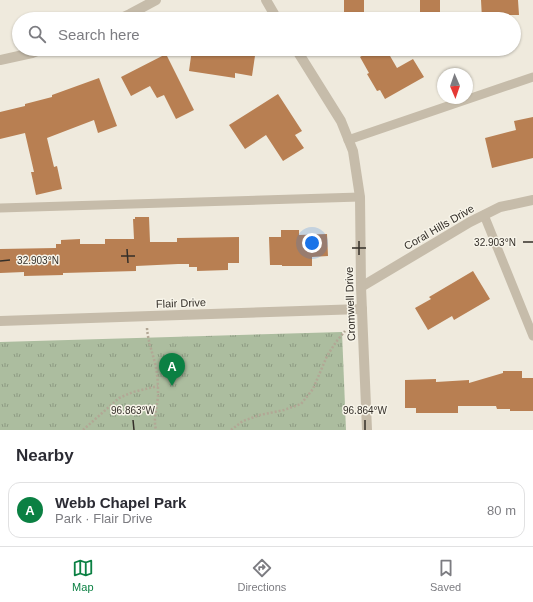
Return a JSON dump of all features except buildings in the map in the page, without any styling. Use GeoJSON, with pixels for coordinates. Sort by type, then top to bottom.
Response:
{"type":"FeatureCollection","features":[{"type":"Feature","properties":{"kind":"street"},"geometry":{"type":"LineString","coordinates":[[134,12],[156,0]]}},
{"type":"Feature","properties":{"kind":"street"},"geometry":{"type":"LineString","coordinates":[[266,0],[274,12]]}},
{"type":"Feature","properties":{"kind":"street"},"geometry":{"type":"LineString","coordinates":[[0,60],[18,56]]}},
{"type":"Feature","properties":{"kind":"street","name":"Cromwell Drive"},"geometry":{"type":"LineString","coordinates":[[300,56],[341,121],[352,151],[360,197],[361,287],[367,430]]}},
{"type":"Feature","properties":{"kind":"street","name":"Coral Hills Drive"},"geometry":{"type":"LineString","coordinates":[[361,287],[470,222],[500,208],[533,200]]}},
{"type":"Feature","properties":{"kind":"street","name":"Flair Drive"},"geometry":{"type":"LineString","coordinates":[[0,321],[362,309]]}},
{"type":"Feature","properties":{"kind":"lane"},"geometry":{"type":"LineString","coordinates":[[348,140],[533,77]]}},
{"type":"Feature","properties":{"kind":"lane"},"geometry":{"type":"LineString","coordinates":[[0,208],[360,197]]}},
{"type":"Feature","properties":{"kind":"lane"},"geometry":{"type":"LineString","coordinates":[[484,215],[533,336]]}},
{"type":"Feature","properties":{"kind":"path"},"geometry":{"type":"LineString","coordinates":[[147,316],[148,342],[153,356],[158,386],[158,397],[155,413],[156,430]]}},
{"type":"Feature","properties":{"kind":"path"},"geometry":{"type":"LineString","coordinates":[[231,430],[243,421],[301,404],[313,389],[327,356],[345,331]]}},
{"type":"Feature","properties":{"kind":"path"},"geometry":{"type":"LineString","coordinates":[[83,430],[119,398],[133,392],[158,386]]}},
{"type":"Feature","properties":{"kind":"green space"},"geometry":{"type":"Polygon","coordinates":[[[342,332],[346,430],[0,430],[0,342],[342,332]]]}},
{"type":"Feature","properties":{"kind":"place","name":"Webb Chapel Park"},"geometry":{"type":"Point","coordinates":[172,386]}}]}
